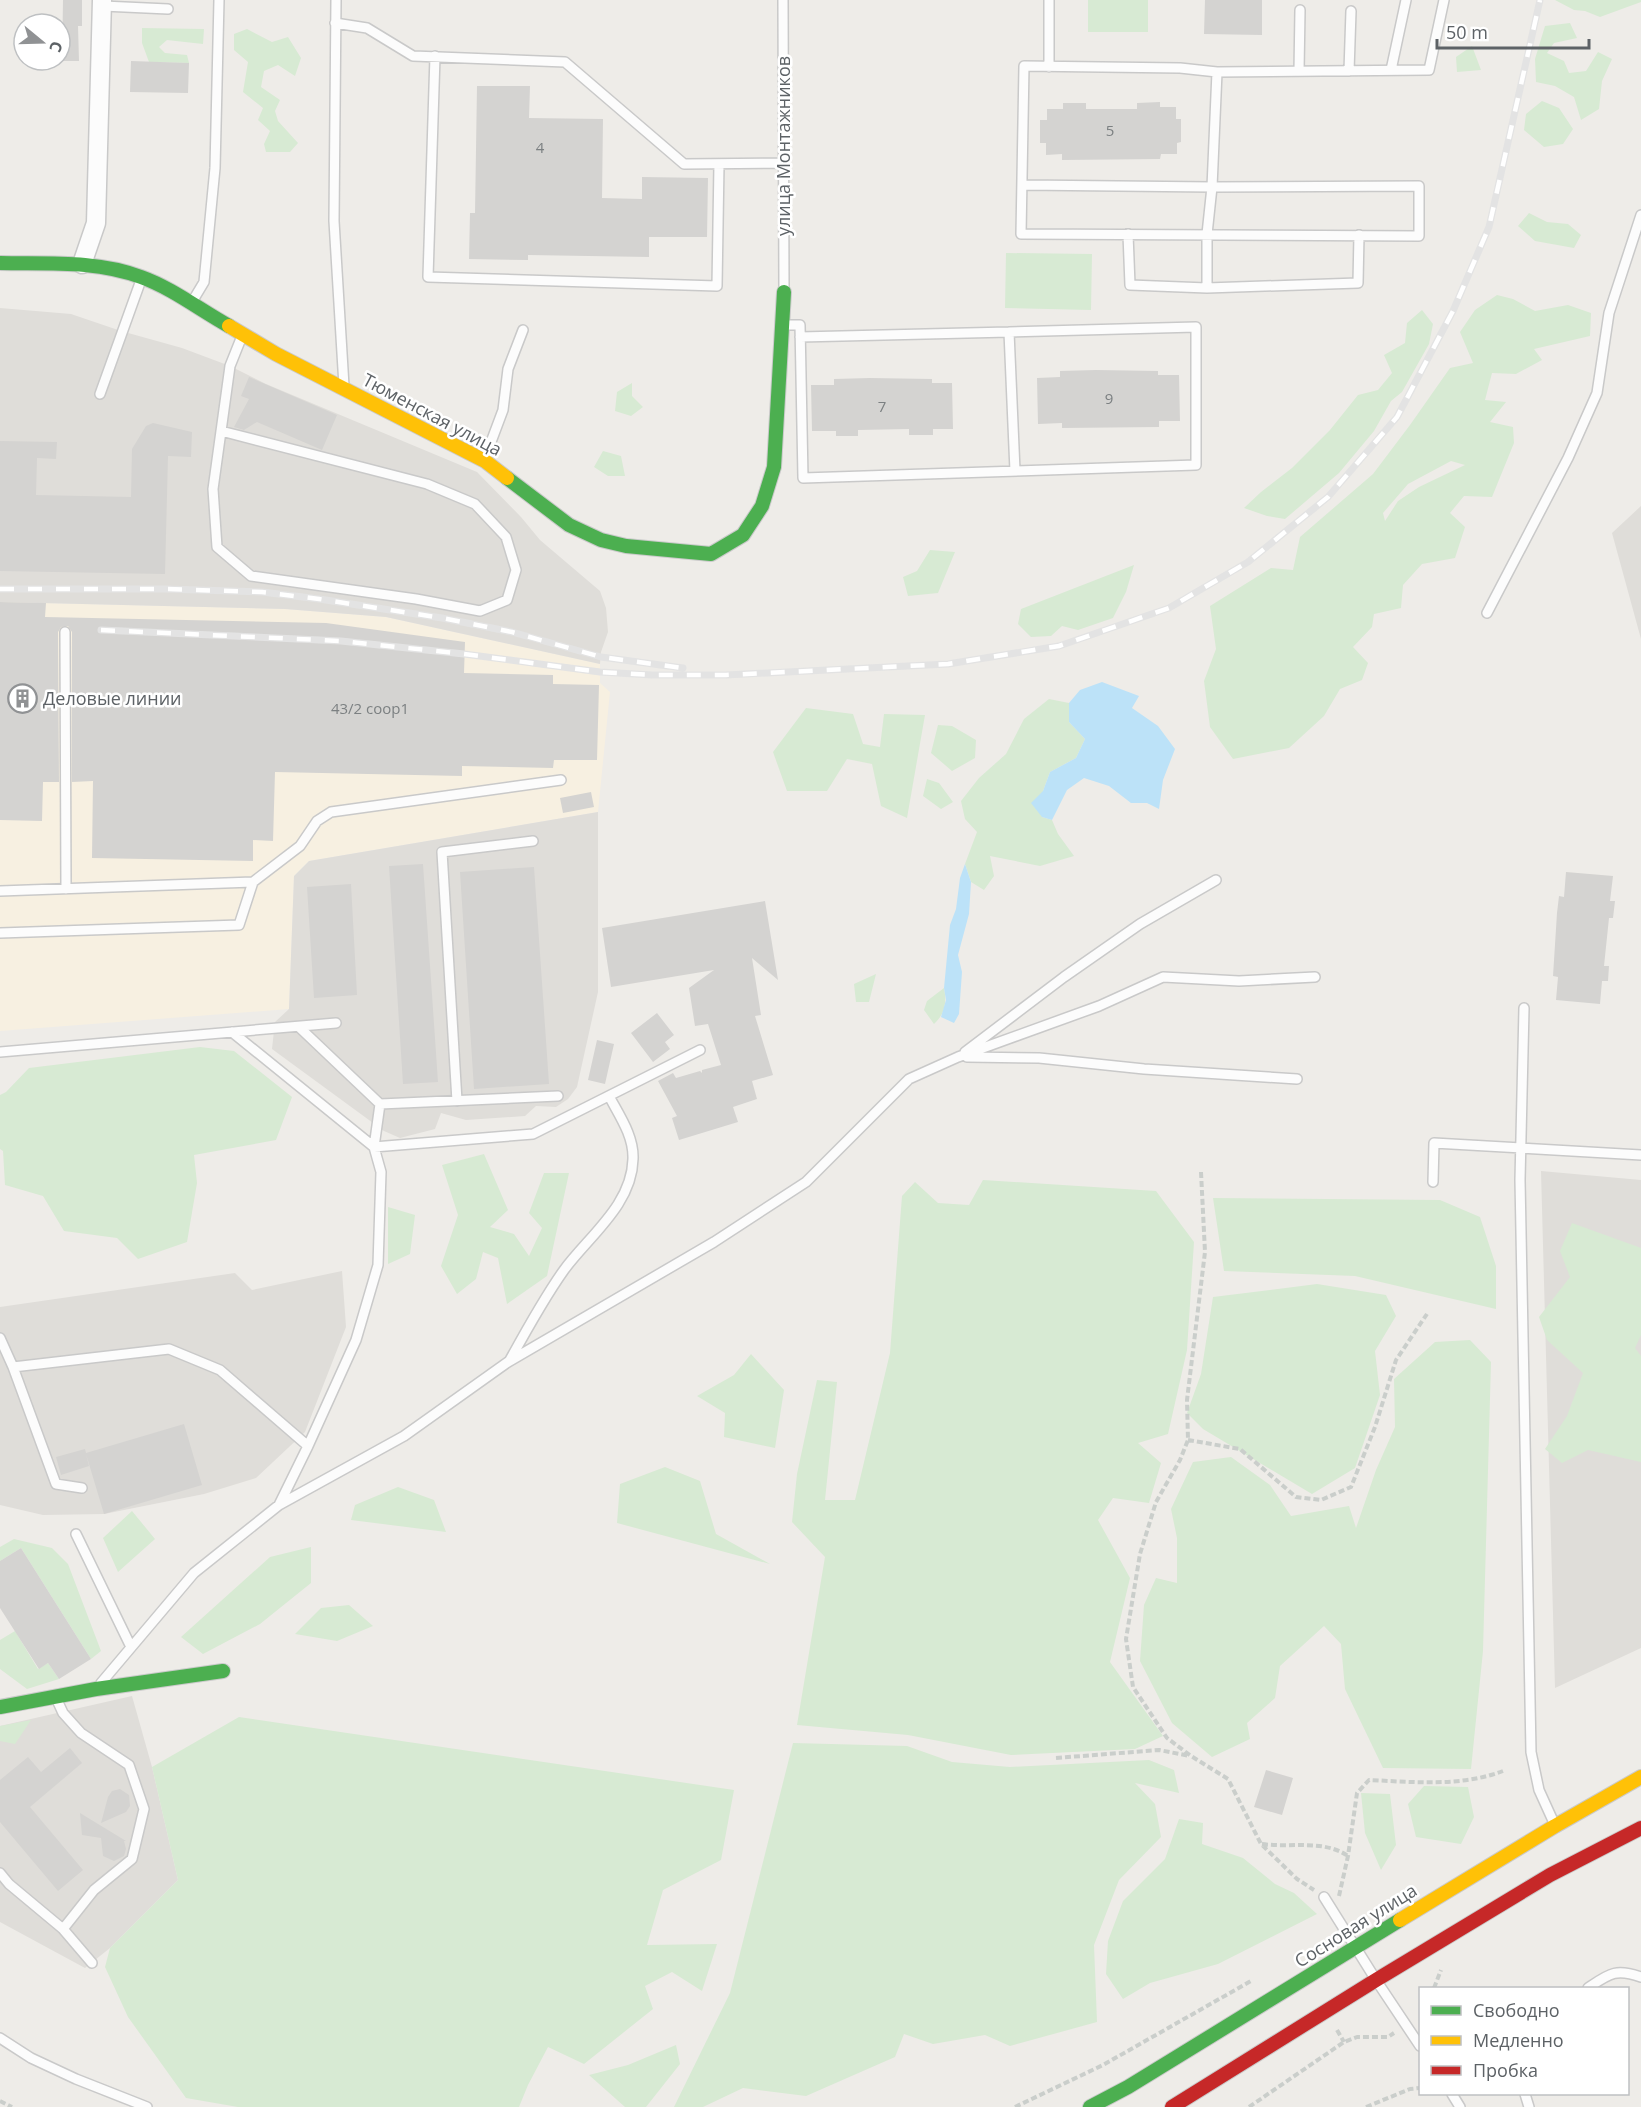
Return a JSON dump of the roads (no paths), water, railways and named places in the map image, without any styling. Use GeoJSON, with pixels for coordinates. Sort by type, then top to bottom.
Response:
{"type":"FeatureCollection","features":[{"type":"Feature","properties":{"kind":"street"},"geometry":{"type":"LineString","coordinates":[[82,264],[96,223],[103,3]]}},
{"type":"Feature","properties":{"kind":"street","name":"Тюменская улица"},"geometry":{"type":"LineString","coordinates":[[0,263],[82,264],[115,269],[142,277],[170,291],[276,354],[485,461],[569,525],[601,540],[626,546],[711,554],[743,535],[762,506],[774,467],[784,292]]}},
{"type":"Feature","properties":{"kind":"street"},"geometry":{"type":"LineString","coordinates":[[0,1707],[96,1689],[224,1671]]}},
{"type":"Feature","properties":{"kind":"street","name":"Сосновая улица"},"geometry":{"type":"LineString","coordinates":[[1090,2107],[1128,2087],[1555,1826],[1641,1778]]}},
{"type":"Feature","properties":{"kind":"street"},"geometry":{"type":"LineString","coordinates":[[1172,2107],[1550,1875],[1641,1828]]}},
{"type":"Feature","properties":{"kind":"lane"},"geometry":{"type":"LineString","coordinates":[[191,304],[204,282],[214,179],[219,0]]}},
{"type":"Feature","properties":{"kind":"lane"},"geometry":{"type":"LineString","coordinates":[[336,0],[334,221],[344,388]]}},
{"type":"Feature","properties":{"kind":"lane","name":"улица Монтажников"},"geometry":{"type":"LineString","coordinates":[[783,0],[784,292]]}},
{"type":"Feature","properties":{"kind":"lane"},"geometry":{"type":"LineString","coordinates":[[1049,0],[1049,67]]}},
{"type":"Feature","properties":{"kind":"lane"},"geometry":{"type":"LineString","coordinates":[[1392,70],[1406,0]]}},
{"type":"Feature","properties":{"kind":"lane"},"geometry":{"type":"LineString","coordinates":[[1023,185],[1419,186],[1419,236],[1022,234],[1024,66],[1180,68],[1217,72],[1429,70],[1444,0]]}},
{"type":"Feature","properties":{"kind":"lane"},"geometry":{"type":"LineString","coordinates":[[103,3],[168,9]]}},
{"type":"Feature","properties":{"kind":"lane"},"geometry":{"type":"LineString","coordinates":[[1299,71],[1300,10]]}},
{"type":"Feature","properties":{"kind":"lane"},"geometry":{"type":"LineString","coordinates":[[1349,70],[1350,10]]}},
{"type":"Feature","properties":{"kind":"lane"},"geometry":{"type":"LineString","coordinates":[[335,23],[367,28],[413,56],[565,62],[684,164],[784,163]]}},
{"type":"Feature","properties":{"kind":"lane"},"geometry":{"type":"LineString","coordinates":[[435,56],[428,277],[717,286],[719,164]]}},
{"type":"Feature","properties":{"kind":"lane"},"geometry":{"type":"LineString","coordinates":[[1207,288],[1207,234],[1212,187],[1217,72]]}},
{"type":"Feature","properties":{"kind":"lane"},"geometry":{"type":"LineString","coordinates":[[1487,614],[1568,458],[1597,393],[1609,313],[1641,215]]}},
{"type":"Feature","properties":{"kind":"lane"},"geometry":{"type":"LineString","coordinates":[[1128,234],[1130,285],[1207,288],[1358,283],[1359,235]]}},
{"type":"Feature","properties":{"kind":"lane"},"geometry":{"type":"LineString","coordinates":[[100,394],[142,277]]}},
{"type":"Feature","properties":{"kind":"lane"},"geometry":{"type":"LineString","coordinates":[[782,325],[800,325],[800,337],[803,478],[1196,465],[1196,327],[800,337]]}},
{"type":"Feature","properties":{"kind":"lane"},"geometry":{"type":"LineString","coordinates":[[485,461],[503,410],[508,369],[523,330]]}},
{"type":"Feature","properties":{"kind":"lane"},"geometry":{"type":"LineString","coordinates":[[1009,332],[1015,471]]}},
{"type":"Feature","properties":{"kind":"lane"},"geometry":{"type":"LineString","coordinates":[[221,431],[427,484],[475,504],[506,537],[516,570],[507,600],[480,611],[416,599],[251,576],[217,546],[213,489],[221,431],[230,366],[242,334]]}},
{"type":"Feature","properties":{"kind":"lane"},"geometry":{"type":"LineString","coordinates":[[65,632],[66,889]]}},
{"type":"Feature","properties":{"kind":"lane"},"geometry":{"type":"LineString","coordinates":[[0,933],[239,925],[253,882],[300,846],[317,821],[331,812],[561,780]]}},
{"type":"Feature","properties":{"kind":"lane"},"geometry":{"type":"LineString","coordinates":[[457,1101],[442,852],[533,841]]}},
{"type":"Feature","properties":{"kind":"lane"},"geometry":{"type":"LineString","coordinates":[[958,1057],[1073,970],[1140,924],[1216,880]]}},
{"type":"Feature","properties":{"kind":"lane"},"geometry":{"type":"LineString","coordinates":[[0,891],[253,882]]}},
{"type":"Feature","properties":{"kind":"lane"},"geometry":{"type":"LineString","coordinates":[[96,1689],[194,1573],[279,1505],[404,1436],[508,1362],[714,1242],[806,1182],[909,1079],[958,1057],[1099,1006],[1163,977],[1239,981],[1315,977]]}},
{"type":"Feature","properties":{"kind":"lane"},"geometry":{"type":"LineString","coordinates":[[1524,1008],[1520,1149],[1531,1752],[1539,1790],[1555,1826]]}},
{"type":"Feature","properties":{"kind":"lane"},"geometry":{"type":"LineString","coordinates":[[0,1052],[336,1023]]}},
{"type":"Feature","properties":{"kind":"lane"},"geometry":{"type":"LineString","coordinates":[[299,1027],[380,1104],[558,1096]]}},
{"type":"Feature","properties":{"kind":"lane"},"geometry":{"type":"LineString","coordinates":[[232,1032],[374,1147],[533,1134],[700,1050]]}},
{"type":"Feature","properties":{"kind":"lane"},"geometry":{"type":"LineString","coordinates":[[958,1057],[1038,1058],[1144,1070],[1297,1079]]}},
{"type":"Feature","properties":{"kind":"lane"},"geometry":{"type":"LineString","coordinates":[[508,1362],[565,1269],[618,1203],[630,1181],[633,1158],[630,1136],[609,1096]]}},
{"type":"Feature","properties":{"kind":"lane"},"geometry":{"type":"LineString","coordinates":[[279,1505],[356,1340],[378,1265],[381,1172],[374,1147],[380,1104]]}},
{"type":"Feature","properties":{"kind":"lane"},"geometry":{"type":"LineString","coordinates":[[1433,1182],[1434,1143],[1641,1155]]}},
{"type":"Feature","properties":{"kind":"lane"},"geometry":{"type":"LineString","coordinates":[[0,1338],[56,1484],[82,1488]]}},
{"type":"Feature","properties":{"kind":"lane"},"geometry":{"type":"LineString","coordinates":[[13,1367],[169,1349],[220,1370],[308,1446]]}},
{"type":"Feature","properties":{"kind":"lane"},"geometry":{"type":"LineString","coordinates":[[76,1534],[131,1647]]}},
{"type":"Feature","properties":{"kind":"lane"},"geometry":{"type":"LineString","coordinates":[[56,1698],[63,1713],[81,1733],[129,1765],[144,1809],[132,1859],[94,1890],[63,1929]]}},
{"type":"Feature","properties":{"kind":"lane"},"geometry":{"type":"LineString","coordinates":[[0,1873],[9,1884],[63,1929],[92,1963]]}},
{"type":"Feature","properties":{"kind":"lane"},"geometry":{"type":"LineString","coordinates":[[1324,1897],[1419,2044]]}},
{"type":"Feature","properties":{"kind":"lane"},"geometry":{"type":"LineString","coordinates":[[1590,1987],[1611,1972],[1627,1972],[1641,1977]]}},
{"type":"Feature","properties":{"kind":"lane"},"geometry":{"type":"LineString","coordinates":[[0,2038],[31,2058],[76,2079],[147,2107]]}},
{"type":"Feature","properties":{"kind":"water"},"geometry":{"type":"Polygon","coordinates":[[[1102,682],[1139,696],[1132,708],[1158,726],[1175,749],[1163,780],[1159,809],[1147,803],[1131,803],[1109,786],[1084,778],[1067,790],[1052,820],[1042,817],[1031,803],[1043,791],[1050,772],[1076,758],[1085,739],[1069,722],[1069,703],[1080,690],[1102,682]]]}},
{"type":"Feature","properties":{"kind":"water"},"geometry":{"type":"Polygon","coordinates":[[[965,864],[971,882],[969,914],[958,955],[962,972],[959,1014],[954,1023],[941,1017],[946,1000],[944,988],[950,925],[956,909],[960,878],[965,864]]]}},
{"type":"Feature","properties":{"kind":"railway"},"geometry":{"type":"LineString","coordinates":[[101,630],[341,641],[600,672],[726,675],[948,664],[1059,646],[1169,608],[1248,562],[1328,497],[1397,417],[1453,311],[1489,227],[1540,0]]}},
{"type":"Feature","properties":{"kind":"railway"},"geometry":{"type":"LineString","coordinates":[[0,589],[165,589],[262,592],[442,618],[512,632],[601,657],[683,668]]}},
{"type":"Feature","properties":{"kind":"place","name":"Деловые линии"},"geometry":{"type":"Point","coordinates":[22,699]}}]}
